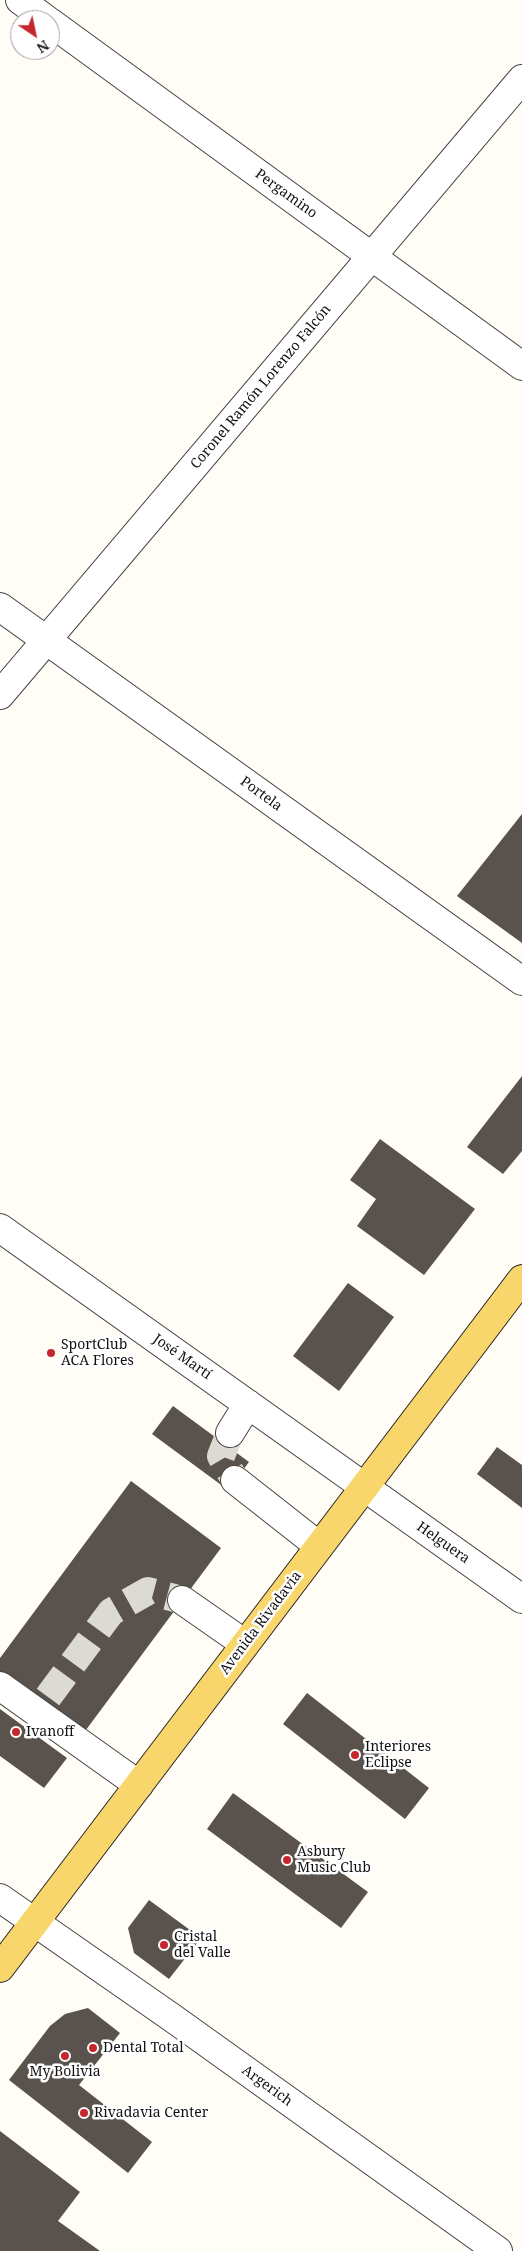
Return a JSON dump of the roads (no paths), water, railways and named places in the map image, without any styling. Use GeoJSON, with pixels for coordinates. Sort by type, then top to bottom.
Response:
{"type":"FeatureCollection","features":[{"type":"Feature","properties":{"kind":"main road","name":"Avenida Rivadavia"},"geometry":{"type":"LineString","coordinates":[[0,1968],[522,1279]]}},
{"type":"Feature","properties":{"kind":"street","name":"Pergamino"},"geometry":{"type":"LineString","coordinates":[[20,0],[33,10]]}},
{"type":"Feature","properties":{"kind":"street","name":"Pergamino"},"geometry":{"type":"LineString","coordinates":[[60,30],[522,366]]}},
{"type":"Feature","properties":{"kind":"street","name":"Coronel Ramón Lorenzo Falcón"},"geometry":{"type":"LineString","coordinates":[[0,695],[370,256],[522,79]]}},
{"type":"Feature","properties":{"kind":"street","name":"Portela"},"geometry":{"type":"LineString","coordinates":[[0,608],[522,980]]}},
{"type":"Feature","properties":{"kind":"street","name":"José Martí"},"geometry":{"type":"LineString","coordinates":[[0,1228],[364,1487]]}},
{"type":"Feature","properties":{"kind":"street"},"geometry":{"type":"LineString","coordinates":[[230,1433],[248,1404]]}},
{"type":"Feature","properties":{"kind":"street"},"geometry":{"type":"LineString","coordinates":[[235,1480],[319,1546]]}},
{"type":"Feature","properties":{"kind":"street","name":"Helguera"},"geometry":{"type":"LineString","coordinates":[[364,1487],[522,1599]]}},
{"type":"Feature","properties":{"kind":"street"},"geometry":{"type":"LineString","coordinates":[[182,1600],[245,1644]]}},
{"type":"Feature","properties":{"kind":"street"},"geometry":{"type":"LineString","coordinates":[[0,1686],[42,1704],[139,1785]]}},
{"type":"Feature","properties":{"kind":"street","name":"Argerich"},"geometry":{"type":"LineString","coordinates":[[0,1898],[498,2251]]}},
{"type":"Feature","properties":{"kind":"tunnel"},"geometry":{"type":"LineString","coordinates":[[230,1433],[221,1456],[235,1480]]}},
{"type":"Feature","properties":{"kind":"tunnel"},"geometry":{"type":"LineString","coordinates":[[48,1697],[111,1612],[148,1591],[182,1600]]}},
{"type":"Feature","properties":{"kind":"place","name":"SportClub ACA Flores"},"geometry":{"type":"Point","coordinates":[51,1353]}},
{"type":"Feature","properties":{"kind":"place","name":"Ivanoff"},"geometry":{"type":"Point","coordinates":[16,1732]}},
{"type":"Feature","properties":{"kind":"place","name":"Interiores Eclipse"},"geometry":{"type":"Point","coordinates":[355,1755]}},
{"type":"Feature","properties":{"kind":"place","name":"Asbury Music Club"},"geometry":{"type":"Point","coordinates":[287,1860]}},
{"type":"Feature","properties":{"kind":"place","name":"Cristal del Valle"},"geometry":{"type":"Point","coordinates":[164,1945]}},
{"type":"Feature","properties":{"kind":"place","name":"Dental Total"},"geometry":{"type":"Point","coordinates":[93,2048]}},
{"type":"Feature","properties":{"kind":"place","name":"My Bolivia"},"geometry":{"type":"Point","coordinates":[65,2056]}},
{"type":"Feature","properties":{"kind":"place","name":"Rivadavia Center"},"geometry":{"type":"Point","coordinates":[84,2113]}}]}
